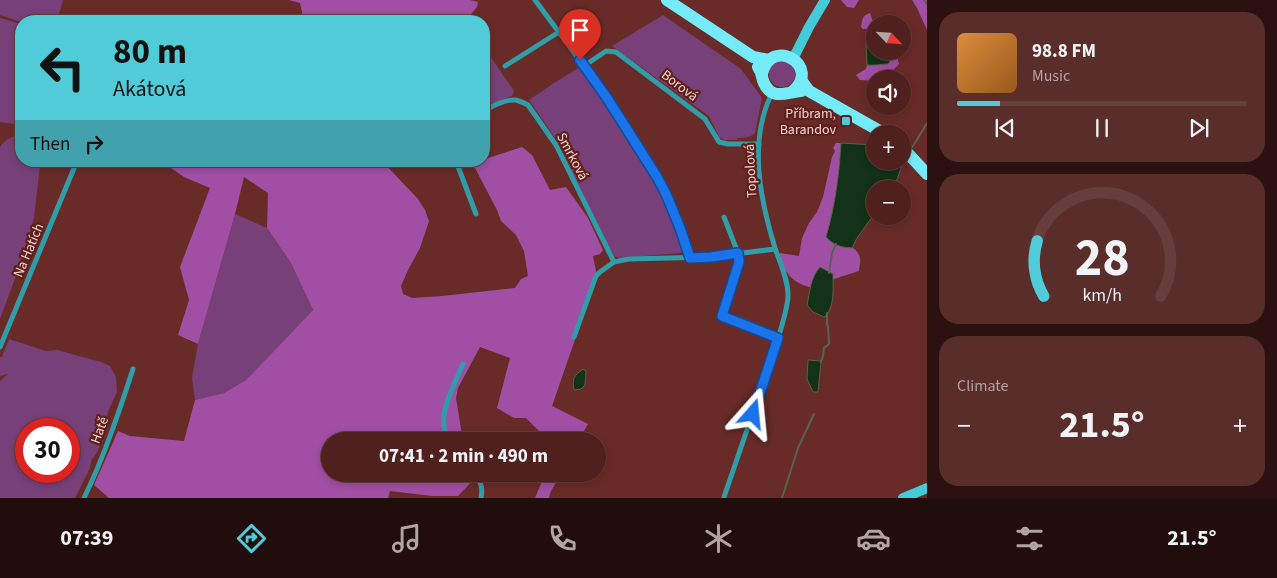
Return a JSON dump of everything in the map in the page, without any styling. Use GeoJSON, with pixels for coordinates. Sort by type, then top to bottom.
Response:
{"type":"FeatureCollection","features":[{"type":"Feature","properties":{"kind":"main road"},"geometry":{"type":"LineString","coordinates":[[667,0],[753,57],[769,60]]}},
{"type":"Feature","properties":{"kind":"main road"},"geometry":{"type":"LineString","coordinates":[[762,74],[769,60],[775,57],[787,56],[797,63],[800,68],[801,80],[809,91],[869,125]]}},
{"type":"Feature","properties":{"kind":"main road"},"geometry":{"type":"LineString","coordinates":[[753,57],[762,74],[764,84],[772,92],[782,95],[809,91]]}},
{"type":"Feature","properties":{"kind":"main road"},"geometry":{"type":"LineString","coordinates":[[793,92],[801,80]]}},
{"type":"Feature","properties":{"kind":"main road"},"geometry":{"type":"LineString","coordinates":[[911,156],[927,174]]}},
{"type":"Feature","properties":{"kind":"street"},"geometry":{"type":"LineString","coordinates":[[535,0],[607,98],[657,177],[680,228],[690,258]]}},
{"type":"Feature","properties":{"kind":"street"},"geometry":{"type":"LineString","coordinates":[[793,59],[825,0]]}},
{"type":"Feature","properties":{"kind":"street"},"geometry":{"type":"LineString","coordinates":[[505,66],[559,32]]}},
{"type":"Feature","properties":{"kind":"street","name":"Borová"},"geometry":{"type":"LineString","coordinates":[[584,66],[606,51],[616,52],[705,119],[719,142],[728,144],[759,144]]}},
{"type":"Feature","properties":{"kind":"street","name":"Topolová"},"geometry":{"type":"LineString","coordinates":[[724,497],[788,303],[784,277],[762,197],[759,168],[759,144],[764,110],[772,92]]}},
{"type":"Feature","properties":{"kind":"street","name":"Smrková"},"geometry":{"type":"LineString","coordinates":[[490,108],[511,101],[528,105],[556,144],[614,262]]}},
{"type":"Feature","properties":{"kind":"street","name":"Na Hatích"},"geometry":{"type":"LineString","coordinates":[[0,347],[75,167]]}},
{"type":"Feature","properties":{"kind":"street"},"geometry":{"type":"LineString","coordinates":[[458,167],[476,214]]}},
{"type":"Feature","properties":{"kind":"street"},"geometry":{"type":"LineString","coordinates":[[724,217],[738,253],[739,262],[722,316],[778,338]]}},
{"type":"Feature","properties":{"kind":"street"},"geometry":{"type":"LineString","coordinates":[[574,337],[596,276],[614,262],[629,259],[711,257],[776,249]]}},
{"type":"Feature","properties":{"kind":"street"},"geometry":{"type":"LineString","coordinates":[[444,432],[444,413],[448,398],[463,364]]}},
{"type":"Feature","properties":{"kind":"street","name":"Hatě"},"geometry":{"type":"LineString","coordinates":[[84,498],[106,448],[133,368]]}},
{"type":"Feature","properties":{"kind":"street"},"geometry":{"type":"LineString","coordinates":[[480,482],[482,485],[481,498]]}},
{"type":"Feature","properties":{"kind":"street"},"geometry":{"type":"LineString","coordinates":[[903,498],[927,488]]}},
{"type":"Feature","properties":{"kind":"shaded area"},"geometry":{"type":"Polygon","coordinates":[[[0,0],[63,0],[59,15],[15,15],[15,20],[0,15],[0,0]]]}},
{"type":"Feature","properties":{"kind":"shaded area"},"geometry":{"type":"Polygon","coordinates":[[[289,0],[470,0],[478,2],[477,7],[470,15],[303,15],[300,3],[289,0]]]}},
{"type":"Feature","properties":{"kind":"shaded area"},"geometry":{"type":"Polygon","coordinates":[[[841,0],[859,0],[854,8],[847,7],[841,0]]]}},
{"type":"Feature","properties":{"kind":"shaded area"},"geometry":{"type":"Polygon","coordinates":[[[912,0],[927,0],[927,30],[917,8],[912,0]]]}},
{"type":"Feature","properties":{"kind":"shaded area"},"geometry":{"type":"Polygon","coordinates":[[[663,15],[741,69],[762,98],[755,133],[751,136],[737,138],[737,140],[724,140],[719,137],[709,116],[612,46],[663,15]]]}},
{"type":"Feature","properties":{"kind":"shaded area"},"geometry":{"type":"Polygon","coordinates":[[[866,15],[866,29],[861,27],[866,15]]]}},
{"type":"Feature","properties":{"kind":"shaded area"},"geometry":{"type":"Polygon","coordinates":[[[0,18],[15,22],[15,124],[0,122],[0,18]]]}},
{"type":"Feature","properties":{"kind":"shaded area"},"geometry":{"type":"Polygon","coordinates":[[[490,56],[514,91],[512,96],[490,104],[490,56]]]}},
{"type":"Feature","properties":{"kind":"shaded area"},"geometry":{"type":"Polygon","coordinates":[[[867,60],[891,60],[888,64],[867,65],[867,60]]]}},
{"type":"Feature","properties":{"kind":"shaded area"},"geometry":{"type":"Polygon","coordinates":[[[889,60],[898,60],[899,64],[893,70],[866,70],[866,80],[860,80],[856,75],[866,69],[867,65],[888,63],[889,60]]]}},
{"type":"Feature","properties":{"kind":"shaded area"},"geometry":{"type":"Polygon","coordinates":[[[782,61],[791,65],[795,74],[791,83],[782,87],[773,83],[769,74],[773,65],[782,61]]]}},
{"type":"Feature","properties":{"kind":"shaded area"},"geometry":{"type":"Polygon","coordinates":[[[580,67],[603,98],[664,194],[684,248],[680,253],[619,258],[614,256],[558,142],[529,100],[580,67]]]}},
{"type":"Feature","properties":{"kind":"shaded area"},"geometry":{"type":"Polygon","coordinates":[[[14,137],[15,167],[40,167],[34,218],[0,319],[0,147],[4,142],[14,137]]]}},
{"type":"Feature","properties":{"kind":"shaded area"},"geometry":{"type":"Polygon","coordinates":[[[836,143],[841,143],[840,167],[826,237],[855,249],[860,259],[859,271],[809,287],[791,277],[783,265],[780,253],[799,256],[802,238],[823,197],[835,151],[833,148],[836,143]]]}},
{"type":"Feature","properties":{"kind":"shaded area"},"geometry":{"type":"Polygon","coordinates":[[[841,143],[866,144],[866,170],[900,170],[897,180],[866,180],[866,225],[852,248],[838,245],[826,237],[832,214],[841,143]]]}},
{"type":"Feature","properties":{"kind":"shaded area"},"geometry":{"type":"Polygon","coordinates":[[[522,147],[532,155],[550,190],[566,187],[588,218],[603,250],[600,254],[593,256],[597,276],[552,406],[588,424],[583,432],[540,432],[526,418],[514,418],[497,408],[510,358],[480,347],[458,388],[456,398],[462,432],[321,432],[321,482],[471,482],[458,496],[432,496],[390,491],[388,498],[109,498],[94,485],[118,431],[130,436],[184,441],[195,400],[224,393],[246,380],[313,310],[291,263],[267,228],[268,193],[244,177],[198,344],[178,335],[189,300],[180,267],[210,188],[184,177],[170,167],[388,167],[418,199],[429,221],[420,248],[401,286],[403,294],[412,298],[515,288],[521,279],[528,276],[524,251],[516,235],[501,221],[497,210],[473,167],[490,167],[490,157],[522,147]]]}},
{"type":"Feature","properties":{"kind":"shaded area"},"geometry":{"type":"Polygon","coordinates":[[[235,214],[267,228],[291,263],[313,310],[246,380],[224,393],[195,400],[192,378],[198,344],[235,214]]]}},
{"type":"Feature","properties":{"kind":"shaded area"},"geometry":{"type":"Polygon","coordinates":[[[820,267],[833,274],[832,303],[828,314],[824,317],[813,312],[807,305],[812,280],[820,267]]]}},
{"type":"Feature","properties":{"kind":"shaded area"},"geometry":{"type":"Polygon","coordinates":[[[9,339],[46,351],[57,350],[101,362],[110,366],[116,377],[117,392],[108,412],[103,440],[92,459],[89,470],[75,498],[0,498],[0,381],[8,374],[0,376],[0,357],[2,357],[9,339]]]}},
{"type":"Feature","properties":{"kind":"shaded area"},"geometry":{"type":"Polygon","coordinates":[[[808,360],[821,361],[818,392],[813,392],[807,379],[808,360]]]}},
{"type":"Feature","properties":{"kind":"shaded area"},"geometry":{"type":"Polygon","coordinates":[[[583,369],[586,371],[585,385],[581,389],[574,390],[574,378],[583,369]]]}},
{"type":"Feature","properties":{"kind":"shaded area"},"geometry":{"type":"Polygon","coordinates":[[[542,482],[556,482],[549,498],[535,498],[542,482]]]}},
{"type":"Feature","properties":{"kind":"waterway"},"geometry":{"type":"LineString","coordinates":[[924,0],[927,4]]}},
{"type":"Feature","properties":{"kind":"waterway"},"geometry":{"type":"LineString","coordinates":[[911,148],[927,123]]}},
{"type":"Feature","properties":{"kind":"waterway"},"geometry":{"type":"LineString","coordinates":[[829,273],[832,253],[836,244]]}},
{"type":"Feature","properties":{"kind":"waterway"},"geometry":{"type":"LineString","coordinates":[[821,362],[824,348],[829,343],[827,313]]}},
{"type":"Feature","properties":{"kind":"waterway"},"geometry":{"type":"LineString","coordinates":[[782,498],[798,448],[814,414]]}},
{"type":"Feature","properties":{"kind":"place","name":"Příbram, Barandov"},"geometry":{"type":"Point","coordinates":[846,121]}},
{"type":"Feature","properties":{"kind":"route"},"geometry":{"type":"LineString","coordinates":[[580,60],[607,98],[657,177],[680,228],[690,258],[738,253],[739,262],[722,316],[778,338],[753,414]]}}]}
